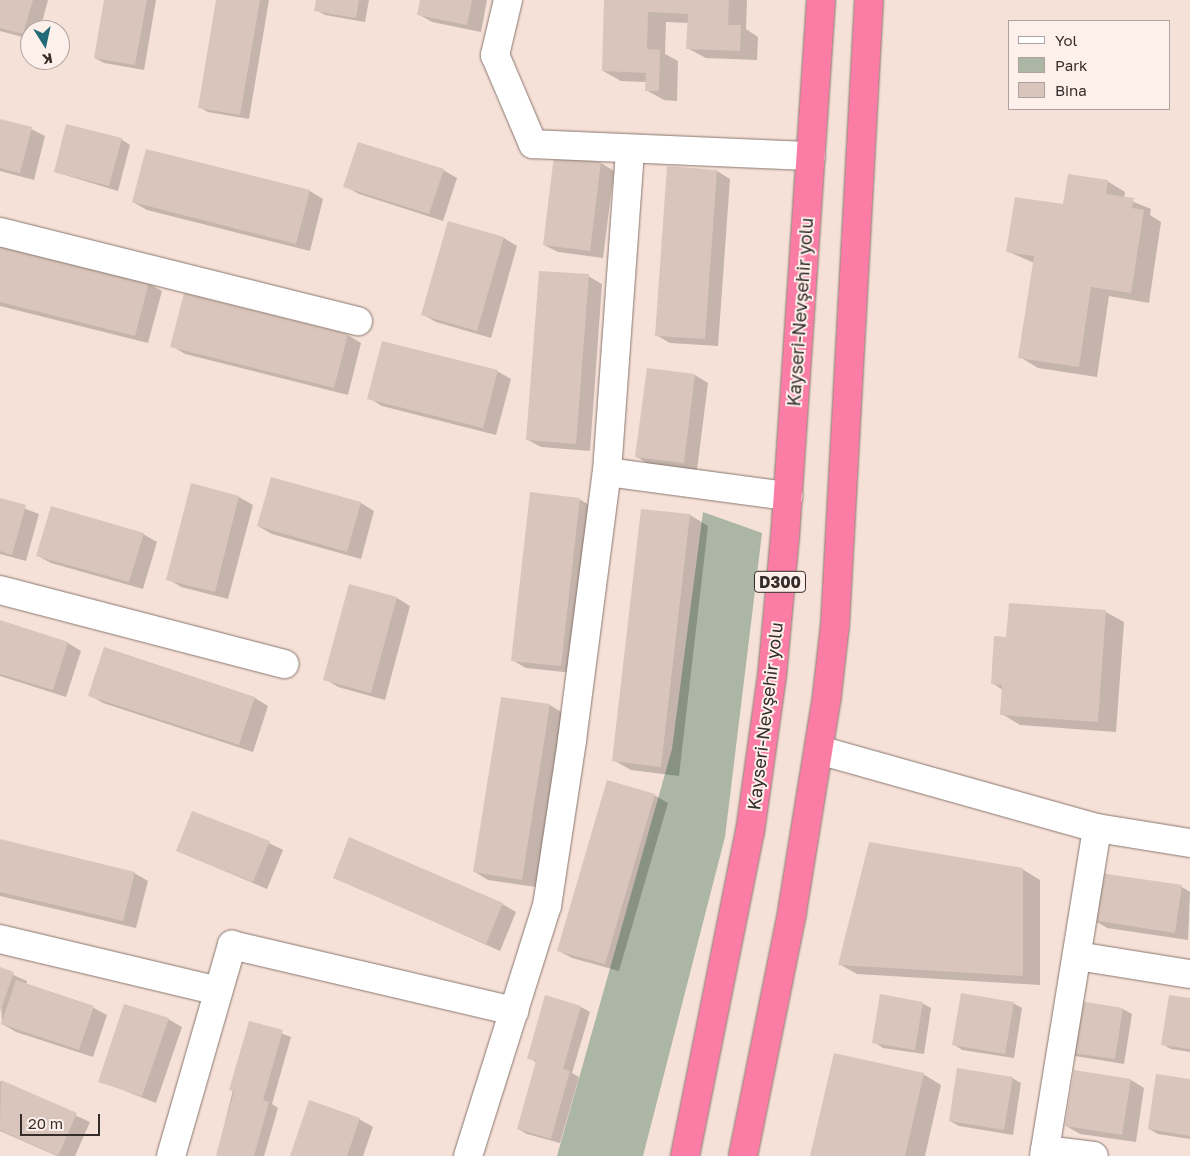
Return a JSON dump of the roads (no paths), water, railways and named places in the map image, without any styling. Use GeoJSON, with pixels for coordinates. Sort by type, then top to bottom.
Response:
{"type":"FeatureCollection","features":[{"type":"Feature","properties":{"kind":"highway","name":"Kayseri-Nevşehir yolu"},"geometry":{"type":"LineString","coordinates":[[685,1156],[750,832],[772,676],[788,496],[821,0]]}},
{"type":"Feature","properties":{"kind":"highway"},"geometry":{"type":"LineString","coordinates":[[743,1156],[792,912],[819,750],[834,634],[842,542],[869,0]]}},
{"type":"Feature","properties":{"kind":"street"},"geometry":{"type":"LineString","coordinates":[[508,0],[495,55],[533,144],[630,150],[811,156]]}},
{"type":"Feature","properties":{"kind":"street"},"geometry":{"type":"LineString","coordinates":[[468,1156],[546,906],[572,740],[607,472],[630,150]]}},
{"type":"Feature","properties":{"kind":"street"},"geometry":{"type":"LineString","coordinates":[[0,232],[358,322]]}},
{"type":"Feature","properties":{"kind":"street"},"geometry":{"type":"LineString","coordinates":[[607,472],[788,496]]}},
{"type":"Feature","properties":{"kind":"street"},"geometry":{"type":"LineString","coordinates":[[0,590],[285,664]]}},
{"type":"Feature","properties":{"kind":"street"},"geometry":{"type":"LineString","coordinates":[[819,750],[1098,828],[1190,843]]}},
{"type":"Feature","properties":{"kind":"street"},"geometry":{"type":"LineString","coordinates":[[1094,1156],[1044,1153],[1098,828]]}},
{"type":"Feature","properties":{"kind":"street"},"geometry":{"type":"LineString","coordinates":[[0,939],[218,991]]}},
{"type":"Feature","properties":{"kind":"street"},"geometry":{"type":"LineString","coordinates":[[171,1156],[232,945],[514,1011]]}},
{"type":"Feature","properties":{"kind":"street"},"geometry":{"type":"LineString","coordinates":[[1077,956],[1190,974]]}}]}
